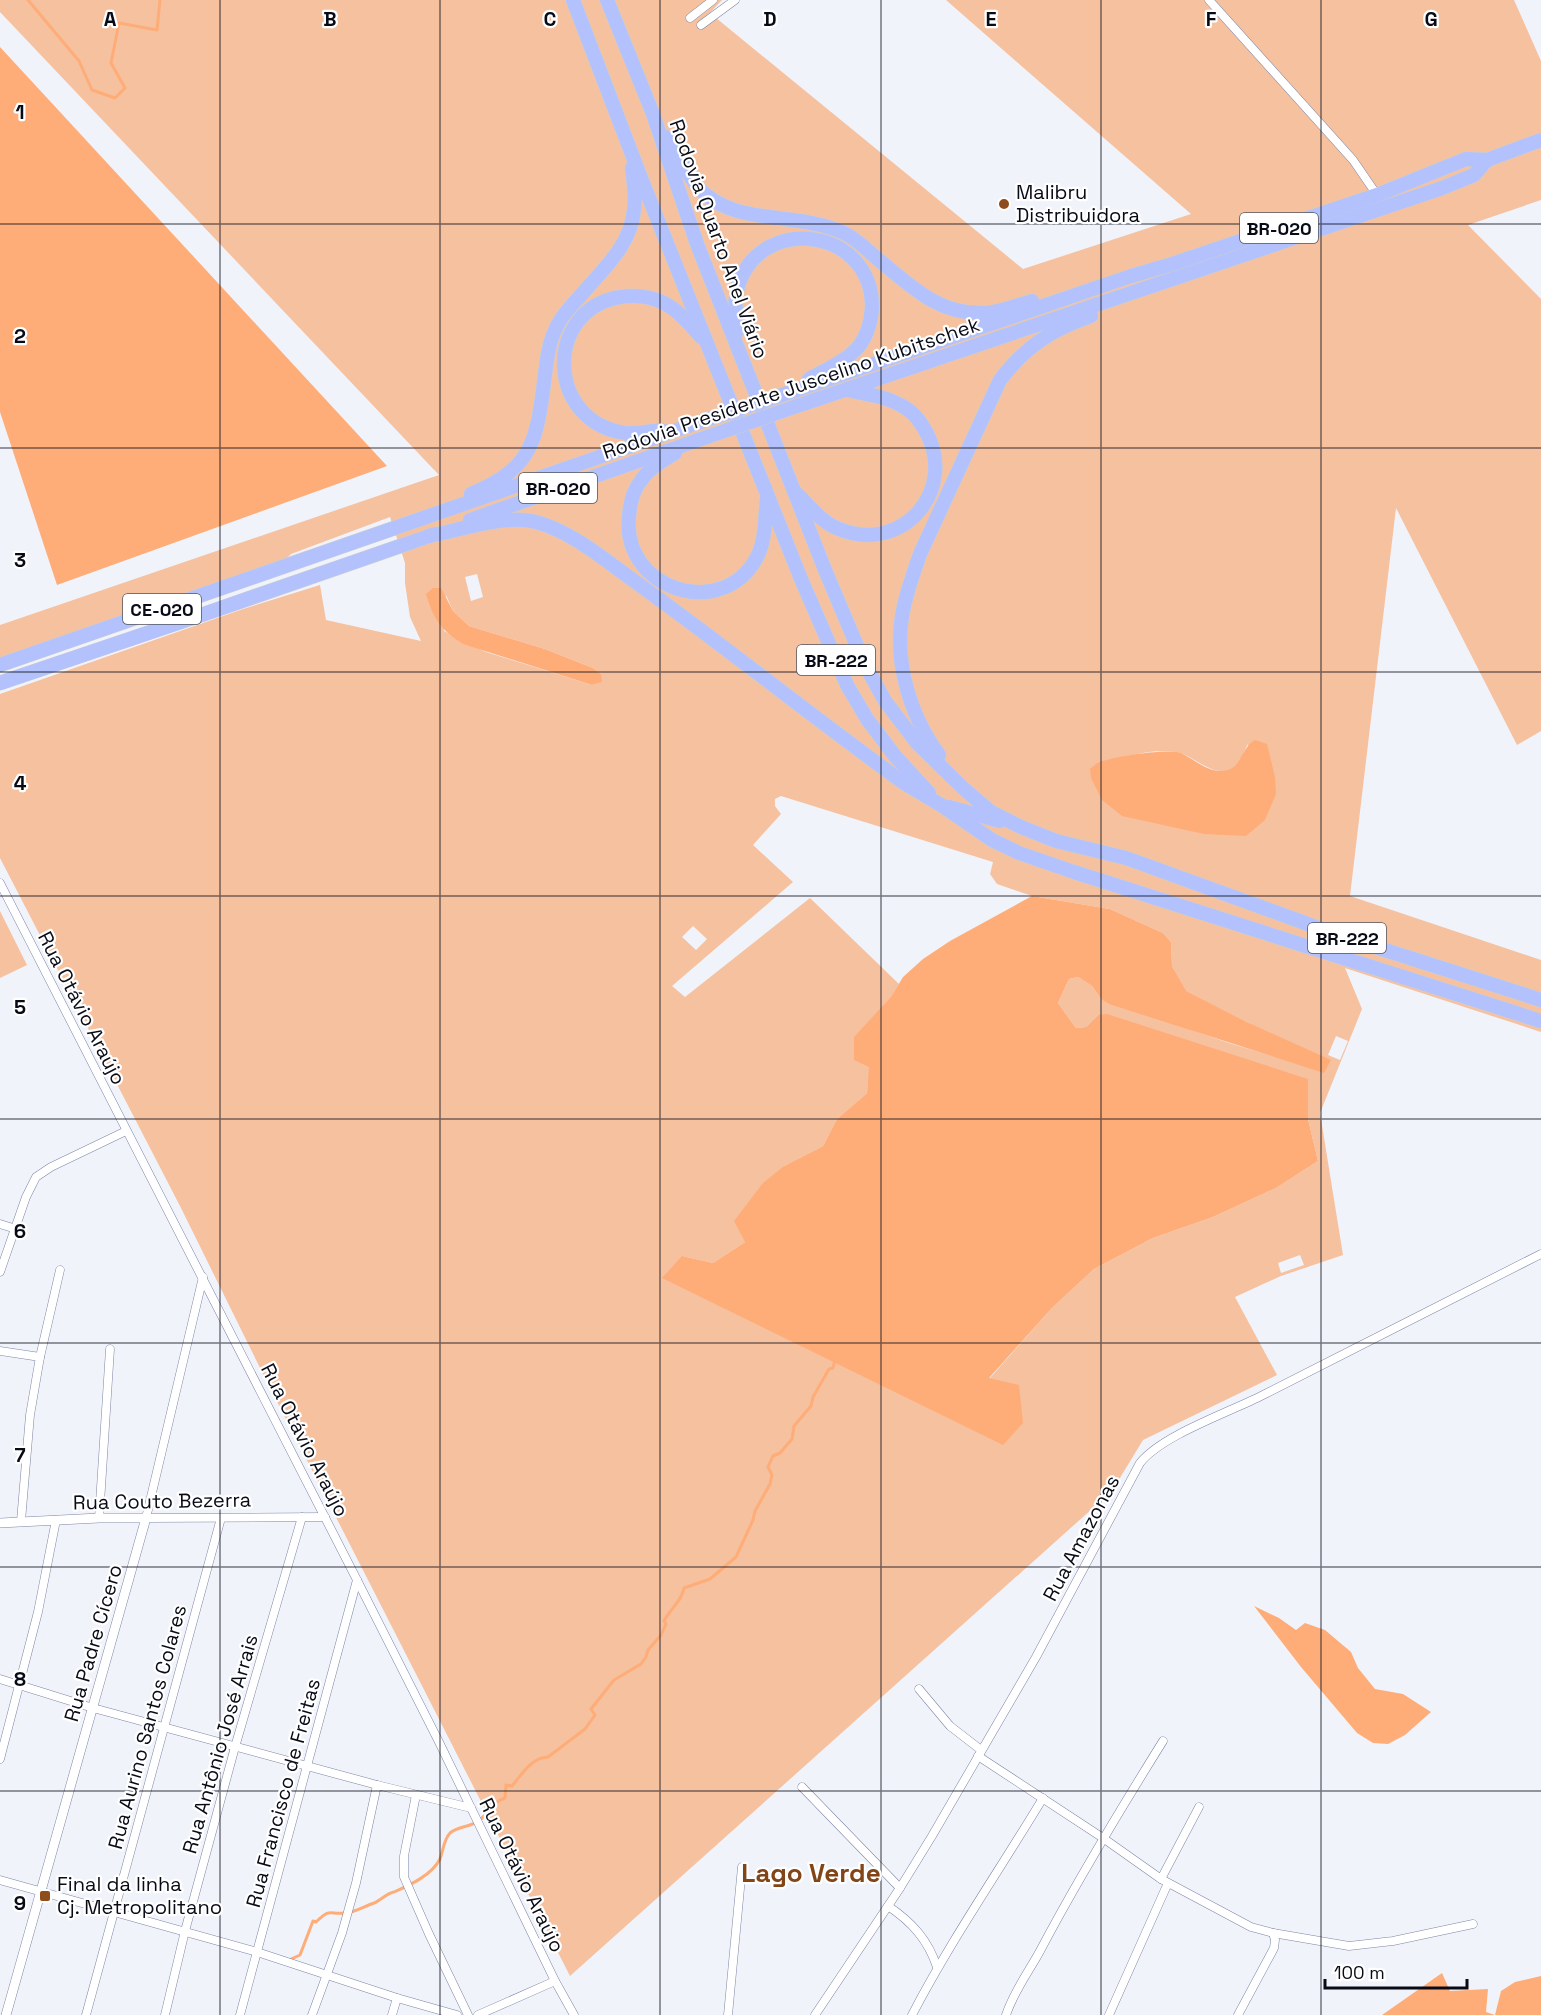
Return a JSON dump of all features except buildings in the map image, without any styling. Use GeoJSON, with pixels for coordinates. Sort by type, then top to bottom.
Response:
{"type":"FeatureCollection","features":[{"type":"Feature","properties":{"kind":"highway"},"geometry":{"type":"LineString","coordinates":[[573,0],[631,154],[709,346]]}},
{"type":"Feature","properties":{"kind":"highway","name":"Rodovia Quarto Anel Viário"},"geometry":{"type":"LineString","coordinates":[[607,0],[653,114],[697,244],[795,492]]}},
{"type":"Feature","properties":{"kind":"highway"},"geometry":{"type":"LineString","coordinates":[[653,114],[699,188],[714,200],[744,213],[830,226],[847,234],[910,287],[933,301],[954,309],[983,313],[1045,297],[1070,297]]}},
{"type":"Feature","properties":{"kind":"highway","name":"Rodovia Presidente Juscelino Kubitschek"},"geometry":{"type":"LineString","coordinates":[[0,665],[694,424],[1377,195],[1466,159],[1487,160],[1541,140]]}},
{"type":"Feature","properties":{"kind":"highway"},"geometry":{"type":"LineString","coordinates":[[440,513],[445,507],[486,488],[512,471],[531,446],[539,420],[552,336],[564,314],[619,252],[627,238],[635,208],[631,154]]}},
{"type":"Feature","properties":{"kind":"highway","name":"Rodovia Presidente Juscelino Kubitschek"},"geometry":{"type":"LineString","coordinates":[[0,683],[429,536],[479,516],[844,389],[1442,188],[1474,176],[1487,160]]}},
{"type":"Feature","properties":{"kind":"highway"},"geometry":{"type":"LineString","coordinates":[[736,343],[735,314],[739,283],[746,268],[762,252],[784,242],[806,238],[818,239],[849,255],[859,265],[869,285],[872,316],[867,332],[859,346],[847,357],[807,380],[796,390]]}},
{"type":"Feature","properties":{"kind":"highway"},"geometry":{"type":"LineString","coordinates":[[963,788],[927,740],[908,696],[902,660],[901,630],[903,607],[910,582],[920,554],[1000,380],[1014,362],[1033,344],[1048,334],[1076,321],[1121,306],[1133,293]]}},
{"type":"Feature","properties":{"kind":"highway"},"geometry":{"type":"LineString","coordinates":[[694,424],[625,433],[595,423],[580,411],[569,391],[564,366],[568,342],[578,322],[597,305],[630,296],[649,297],[663,303],[684,319],[709,346]]}},
{"type":"Feature","properties":{"kind":"highway","name":"BR-222"},"geometry":{"type":"LineString","coordinates":[[709,346],[801,579],[847,685],[867,719],[896,756],[941,805],[992,840],[1019,853],[1541,1020]]}},
{"type":"Feature","properties":{"kind":"highway"},"geometry":{"type":"LineString","coordinates":[[795,492],[818,514],[837,528],[851,534],[884,534],[900,528],[916,516],[927,502],[933,486],[935,466],[930,439],[921,423],[910,411],[895,402],[844,389]]}},
{"type":"Feature","properties":{"kind":"highway"},"geometry":{"type":"LineString","coordinates":[[695,441],[654,467],[633,492],[627,527],[630,541],[642,566],[659,582],[689,592],[722,588],[736,580],[759,555],[767,493]]}},
{"type":"Feature","properties":{"kind":"highway","name":"BR-222"},"geometry":{"type":"LineString","coordinates":[[795,492],[865,665],[880,692],[917,743],[991,812],[1056,841],[1126,858],[1338,935],[1541,1000]]}},
{"type":"Feature","properties":{"kind":"highway"},"geometry":{"type":"LineString","coordinates":[[429,536],[503,519],[528,520],[556,529],[571,537],[654,596],[904,783],[941,805],[1020,826]]}},
{"type":"Feature","properties":{"kind":"street"},"geometry":{"type":"LineString","coordinates":[[690,18],[713,0]]}},
{"type":"Feature","properties":{"kind":"street"},"geometry":{"type":"LineString","coordinates":[[701,25],[735,0]]}},
{"type":"Feature","properties":{"kind":"street"},"geometry":{"type":"LineString","coordinates":[[1209,0],[1353,160],[1377,195]]}},
{"type":"Feature","properties":{"kind":"street","name":"Rua Otávio Araújo"},"geometry":{"type":"LineString","coordinates":[[0,883],[357,1580],[555,1981],[574,2015]]}},
{"type":"Feature","properties":{"kind":"street"},"geometry":{"type":"LineString","coordinates":[[0,1272],[26,1197],[36,1177],[51,1167],[126,1131]]}},
{"type":"Feature","properties":{"kind":"street"},"geometry":{"type":"LineString","coordinates":[[0,1224],[16,1229]]}},
{"type":"Feature","properties":{"kind":"street","name":"Rua Amazonas"},"geometry":{"type":"LineString","coordinates":[[815,2015],[900,1888],[1036,1657],[1140,1463],[1147,1454],[1167,1441],[1541,1254]]}},
{"type":"Feature","properties":{"kind":"street"},"geometry":{"type":"LineString","coordinates":[[21,1521],[30,1415],[40,1357],[60,1270]]}},
{"type":"Feature","properties":{"kind":"street","name":"Rua Padre Cícero"},"geometry":{"type":"LineString","coordinates":[[6,2015],[146,1518],[203,1277]]}},
{"type":"Feature","properties":{"kind":"street"},"geometry":{"type":"LineString","coordinates":[[99,1518],[110,1349]]}},
{"type":"Feature","properties":{"kind":"street"},"geometry":{"type":"LineString","coordinates":[[0,1351],[40,1357]]}},
{"type":"Feature","properties":{"kind":"street","name":"Rua Antônio José Arrais"},"geometry":{"type":"LineString","coordinates":[[165,2015],[185,1931],[235,1747],[302,1517]]}},
{"type":"Feature","properties":{"kind":"street","name":"Rua Couto Bezerra"},"geometry":{"type":"LineString","coordinates":[[0,1523],[99,1518],[325,1517]]}},
{"type":"Feature","properties":{"kind":"street","name":"Rua Aurino Santos Colares"},"geometry":{"type":"LineString","coordinates":[[86,2015],[221,1518]]}},
{"type":"Feature","properties":{"kind":"street"},"geometry":{"type":"LineString","coordinates":[[0,1759],[38,1612],[56,1521]]}},
{"type":"Feature","properties":{"kind":"street","name":"Rua Francisco de Freitas"},"geometry":{"type":"LineString","coordinates":[[240,2015],[357,1580]]}},
{"type":"Feature","properties":{"kind":"street"},"geometry":{"type":"LineString","coordinates":[[0,1679],[165,1728],[416,1796],[471,1808]]}},
{"type":"Feature","properties":{"kind":"street"},"geometry":{"type":"LineString","coordinates":[[919,1689],[950,1726],[979,1753],[1164,1881],[1240,1921],[1273,1933],[1348,1946],[1393,1941],[1473,1924]]}},
{"type":"Feature","properties":{"kind":"street"},"geometry":{"type":"LineString","coordinates":[[1006,2015],[1014,1992],[1034,1962],[1103,1838],[1163,1741]]}},
{"type":"Feature","properties":{"kind":"street"},"geometry":{"type":"LineString","coordinates":[[312,2015],[342,1933],[356,1883],[377,1785]]}},
{"type":"Feature","properties":{"kind":"street"},"geometry":{"type":"LineString","coordinates":[[802,1787],[900,1888]]}},
{"type":"Feature","properties":{"kind":"street"},"geometry":{"type":"LineString","coordinates":[[416,1796],[404,1856],[404,1877],[468,2015]]}},
{"type":"Feature","properties":{"kind":"street"},"geometry":{"type":"LineString","coordinates":[[912,2015],[937,1967],[995,1878],[1043,1798]]}},
{"type":"Feature","properties":{"kind":"street"},"geometry":{"type":"LineString","coordinates":[[1109,2015],[1164,1881],[1199,1807]]}},
{"type":"Feature","properties":{"kind":"street"},"geometry":{"type":"LineString","coordinates":[[728,2015],[742,1867]]}},
{"type":"Feature","properties":{"kind":"street"},"geometry":{"type":"LineString","coordinates":[[0,1880],[257,1952],[397,1998],[457,2015]]}},
{"type":"Feature","properties":{"kind":"street"},"geometry":{"type":"LineString","coordinates":[[888,1906],[906,1919],[922,1936],[937,1967]]}},
{"type":"Feature","properties":{"kind":"street"},"geometry":{"type":"LineString","coordinates":[[1238,2015],[1274,1948],[1273,1933]]}},
{"type":"Feature","properties":{"kind":"street"},"geometry":{"type":"LineString","coordinates":[[478,2015],[555,1981]]}},
{"type":"Feature","properties":{"kind":"street"},"geometry":{"type":"LineString","coordinates":[[392,2015],[397,1998]]}},
{"type":"Feature","properties":{"kind":"shaded area"},"geometry":{"type":"Polygon","coordinates":[[[0,0],[722,0],[710,13],[1023,269],[1191,214],[946,0],[1514,0],[1541,61],[1541,200],[1468,225],[1541,299],[1541,731],[1517,745],[1396,508],[1350,896],[1541,960],[1541,1032],[1345,968],[1362,1009],[1320,1113],[1343,1255],[1281,1276],[1235,1297],[1277,1375],[1143,1440],[1112,1491],[570,1976],[265,1378],[180,1206],[0,858],[0,694],[243,609],[320,585],[326,620],[421,641],[410,617],[405,583],[405,563],[390,517],[291,554],[285,560],[0,658],[0,625],[439,475],[0,12],[0,0]],[[477,574],[465,577],[471,601],[483,597],[477,574]],[[446,595],[444,631],[486,652],[592,685],[601,682],[601,674],[593,668],[545,649],[469,626],[453,611],[446,595]],[[1248,744],[1240,761],[1230,770],[1215,770],[1183,754],[1167,751],[1147,752],[1097,763],[1246,836],[1248,744]],[[781,796],[775,799],[775,806],[781,814],[753,845],[793,882],[672,986],[685,997],[810,898],[899,984],[881,1022],[867,1093],[837,1119],[823,1146],[784,1166],[745,1242],[713,1263],[682,1256],[989,1379],[1052,1308],[1094,1269],[1153,1238],[1213,1217],[1276,1188],[1318,1161],[1308,1119],[1307,1079],[1098,1015],[1086,1027],[1076,1028],[1058,1003],[1069,979],[1078,977],[1092,986],[1101,999],[1229,1043],[1325,1072],[1249,1023],[1185,991],[1172,966],[1171,942],[1163,933],[1110,909],[1032,896],[997,884],[990,874],[993,862],[781,796]],[[693,926],[682,937],[696,950],[707,939],[693,926]],[[1336,1036],[1328,1055],[1340,1060],[1348,1041],[1336,1036]],[[1300,1255],[1278,1263],[1281,1273],[1304,1265],[1300,1255]]]}},
{"type":"Feature","properties":{"kind":"shaded area"},"geometry":{"type":"Polygon","coordinates":[[[0,47],[387,466],[57,585],[0,412],[0,47]]]}},
{"type":"Feature","properties":{"kind":"shaded area"},"geometry":{"type":"Polygon","coordinates":[[[433,588],[441,588],[453,611],[469,626],[545,649],[593,668],[601,674],[602,682],[592,685],[463,644],[449,634],[435,617],[426,594],[433,588]]]}},
{"type":"Feature","properties":{"kind":"shaded area"},"geometry":{"type":"Polygon","coordinates":[[[1255,740],[1267,744],[1275,777],[1276,794],[1265,820],[1246,836],[1204,834],[1122,816],[1102,800],[1091,778],[1090,769],[1097,763],[1152,752],[1181,753],[1209,769],[1228,770],[1236,765],[1250,743],[1255,740]]]}},
{"type":"Feature","properties":{"kind":"shaded area"},"geometry":{"type":"Polygon","coordinates":[[[1032,896],[1110,909],[1163,933],[1171,942],[1172,966],[1186,991],[1249,1023],[1331,1060],[1324,1073],[1109,1004],[1101,999],[1092,986],[1078,977],[1069,979],[1058,1003],[1076,1028],[1086,1027],[1098,1015],[1107,1014],[1308,1079],[1308,1119],[1318,1161],[1276,1188],[1213,1217],[1153,1238],[1094,1269],[1052,1308],[989,1378],[1019,1385],[1023,1423],[1003,1445],[662,1278],[682,1256],[713,1263],[745,1242],[734,1221],[763,1183],[784,1166],[823,1146],[837,1119],[867,1093],[869,1067],[854,1060],[854,1037],[891,997],[903,977],[923,959],[950,941],[1032,896]]]}},
{"type":"Feature","properties":{"kind":"shaded area"},"geometry":{"type":"Polygon","coordinates":[[[0,911],[27,965],[0,978],[0,911]]]}},
{"type":"Feature","properties":{"kind":"shaded area"},"geometry":{"type":"Polygon","coordinates":[[[1254,1606],[1279,1618],[1296,1630],[1305,1623],[1325,1630],[1351,1652],[1358,1668],[1375,1689],[1403,1694],[1431,1712],[1405,1735],[1388,1744],[1373,1743],[1357,1733],[1301,1667],[1254,1606]]]}},
{"type":"Feature","properties":{"kind":"shaded area"},"geometry":{"type":"Polygon","coordinates":[[[1442,1973],[1450,1991],[1488,1989],[1486,2012],[1495,2015],[1382,2015],[1442,1973]]]}},
{"type":"Feature","properties":{"kind":"shaded area"},"geometry":{"type":"Polygon","coordinates":[[[1541,1976],[1541,2015],[1495,2015],[1501,1991],[1515,1982],[1541,1976]]]}},
{"type":"Feature","properties":{"kind":"waterway"},"geometry":{"type":"LineString","coordinates":[[28,0],[79,61],[92,90],[115,98],[125,88],[111,63],[119,23],[157,30],[160,0]]}},
{"type":"Feature","properties":{"kind":"waterway"},"geometry":{"type":"LineString","coordinates":[[289,1960],[300,1955],[313,1921],[316,1922],[328,1913],[346,1913],[360,1909],[426,1875],[440,1859],[450,1833],[480,1820],[494,1805],[505,1798],[506,1785],[512,1786],[532,1763],[548,1757],[585,1729],[595,1715],[591,1709],[614,1680],[641,1664],[646,1657],[648,1650],[661,1635],[666,1624],[664,1621],[681,1597],[684,1588],[710,1579],[736,1557],[755,1511],[770,1484],[772,1475],[768,1467],[773,1456],[780,1453],[792,1439],[794,1426],[811,1406],[813,1397],[829,1369],[833,1368],[835,1360]]}},
{"type":"Feature","properties":{"kind":"place","name":"Malibru Distribuidora"},"geometry":{"type":"Point","coordinates":[1004,204]}},
{"type":"Feature","properties":{"kind":"place","name":"Final da linha Cj. Metropolitano"},"geometry":{"type":"Point","coordinates":[45,1896]}},
{"type":"Feature","properties":{"kind":"district","name":"Lago Verde"},"geometry":{"type":"Point","coordinates":[811,1873]}}]}
